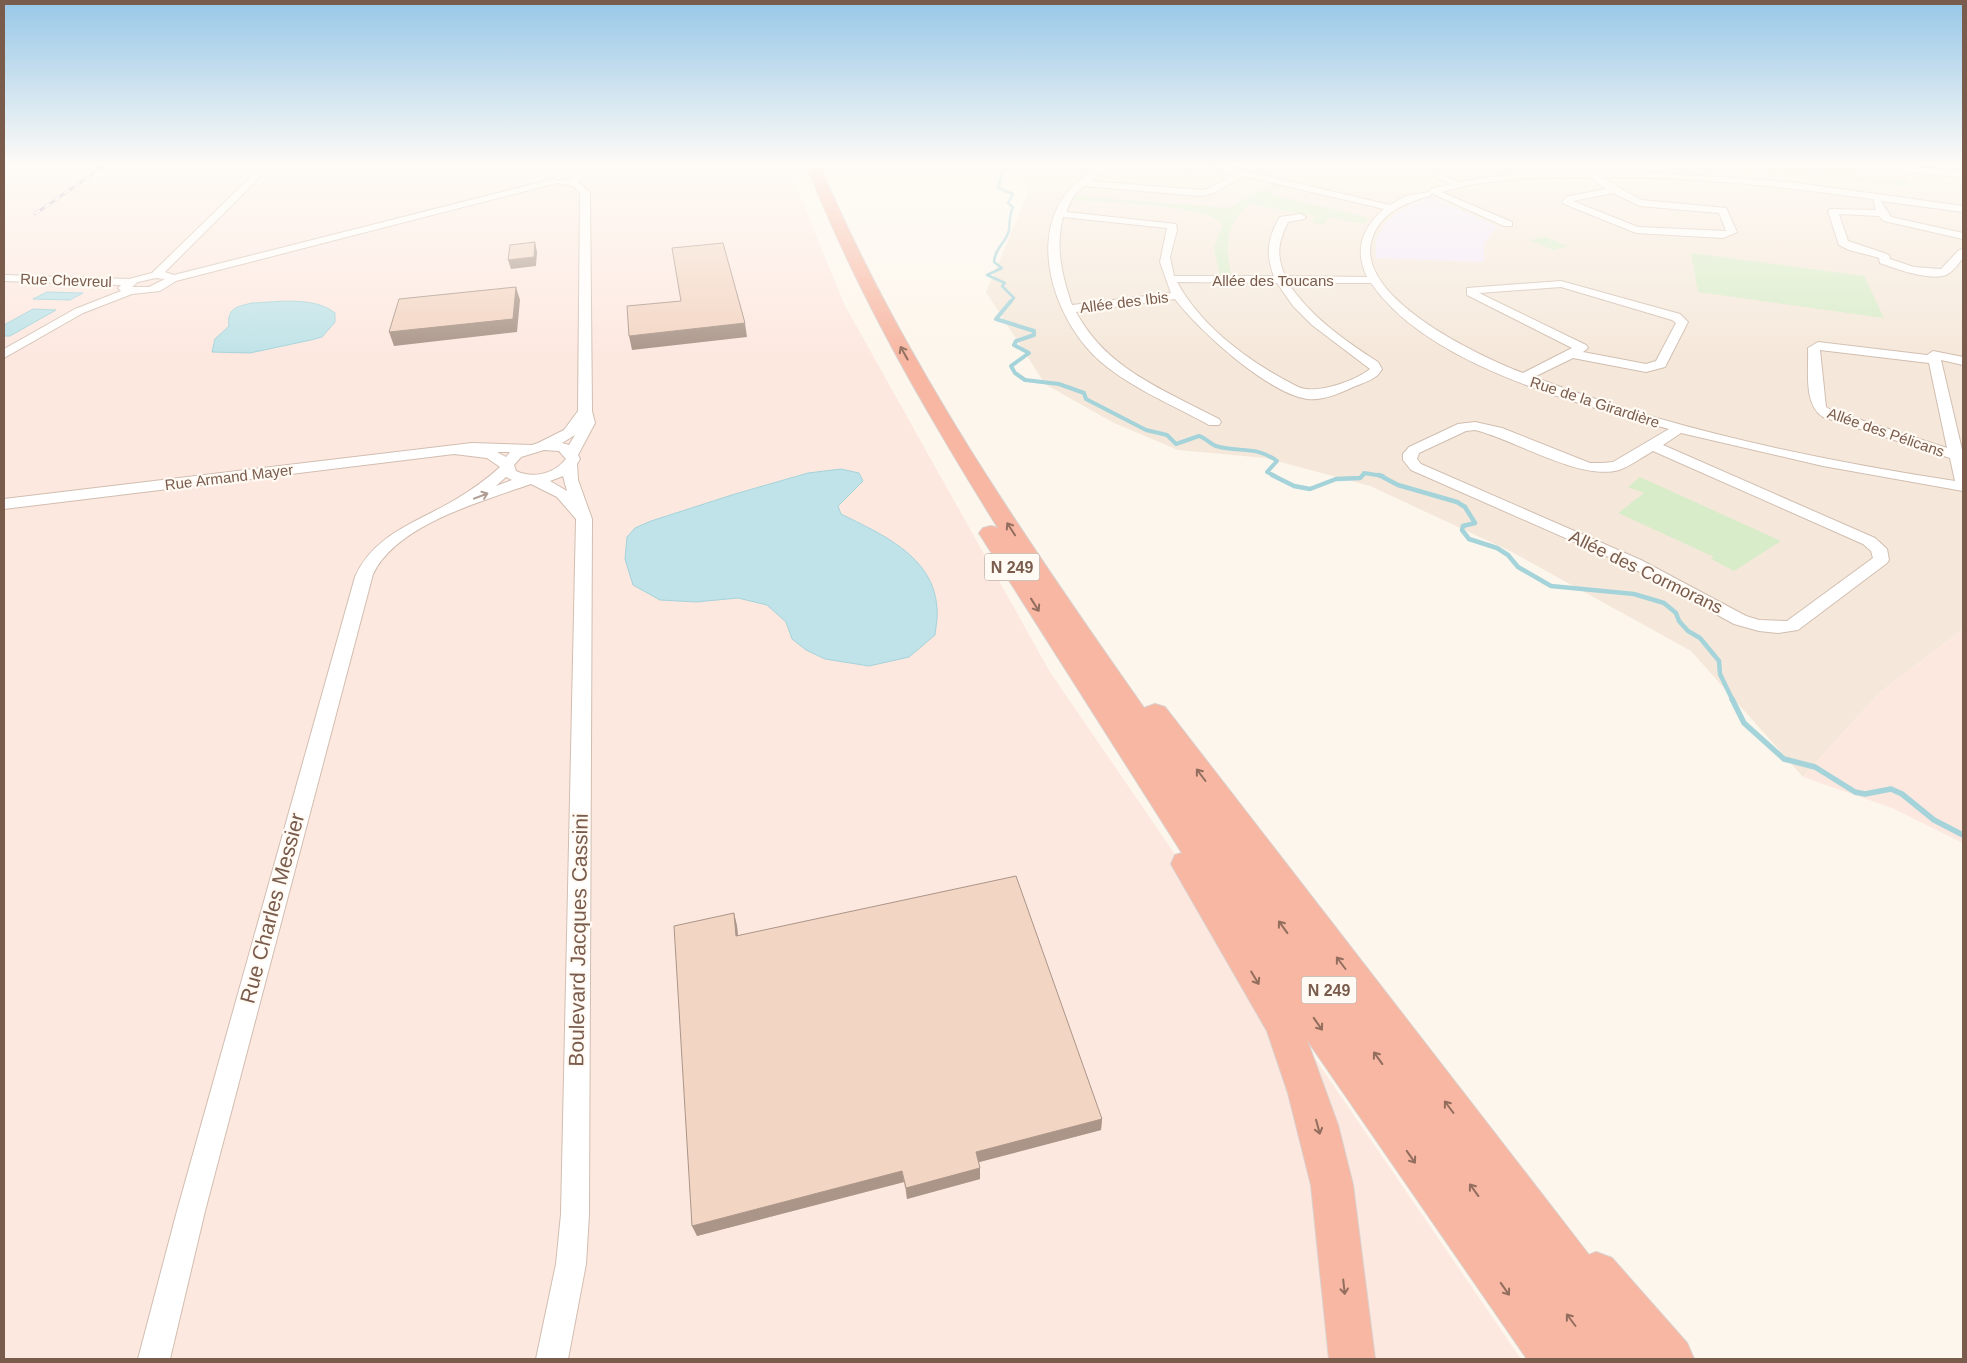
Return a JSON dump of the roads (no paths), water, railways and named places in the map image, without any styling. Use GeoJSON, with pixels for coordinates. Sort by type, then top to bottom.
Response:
{"type":"FeatureCollection","features":[{"type":"Feature","properties":{"kind":"highway","name":"N 249"},"geometry":{"type":"LineString","coordinates":[[827,230],[840,262],[911,398],[1031,598],[1141,768],[1367,1095],[1555,1359]]}},
{"type":"Feature","properties":{"kind":"highway","name":"N 249"},"geometry":{"type":"LineString","coordinates":[[841,230],[852,255],[912,368],[984,487],[1066,614],[1267,905],[1452,1160],[1600,1359]]}},
{"type":"Feature","properties":{"kind":"highway","name":"N 249"},"geometry":{"type":"LineString","coordinates":[[1066,614],[1088,625],[1111,660],[1230,813],[1478,1146],[1641,1359]]}},
{"type":"Feature","properties":{"kind":"highway","name":"N 249"},"geometry":{"type":"LineString","coordinates":[[1141,768],[1142,790],[1283,1025],[1305,1084],[1318,1125],[1332,1184],[1352,1359]]}},
{"type":"Feature","properties":{"kind":"highway","name":"N 249"},"geometry":{"type":"LineString","coordinates":[[1478,1146],[1514,1174],[1605,1284],[1671,1359]]}},
{"type":"Feature","properties":{"kind":"street"},"geometry":{"type":"LineString","coordinates":[[4,354],[79,312],[156,275],[202,230]]}},
{"type":"Feature","properties":{"kind":"street"},"geometry":{"type":"LineString","coordinates":[[130,287],[157,288],[172,280],[366,230]]}},
{"type":"Feature","properties":{"kind":"street"},"geometry":{"type":"LineString","coordinates":[[571,460],[588,423],[585,411],[585,230]]}},
{"type":"Feature","properties":{"kind":"street"},"geometry":{"type":"LineString","coordinates":[[1058,230],[1055,255],[1059,280],[1068,309],[1074,321],[1104,358],[1122,371],[1214,422]]}},
{"type":"Feature","properties":{"kind":"street"},"geometry":{"type":"LineString","coordinates":[[1171,230],[1166,247],[1165,262],[1179,295],[1203,325],[1236,354],[1297,391],[1316,395],[1374,373],[1376,369],[1374,365],[1310,319],[1294,301],[1280,280],[1273,255],[1275,236],[1278,230]]}},
{"type":"Feature","properties":{"kind":"street","name":"Rue de la Girardière"},"geometry":{"type":"LineString","coordinates":[[1371,230],[1366,239],[1364,252],[1375,280],[1403,311],[1433,333],[1493,366],[1523,378],[1678,428],[1802,458],[1963,486]]}},
{"type":"Feature","properties":{"kind":"street"},"geometry":{"type":"LineString","coordinates":[[1635,230],[1723,235],[1732,232],[1731,230]]}},
{"type":"Feature","properties":{"kind":"street"},"geometry":{"type":"LineString","coordinates":[[1838,230],[1843,243],[1854,249],[1881,255],[1885,257],[1884,261],[1892,264],[1923,271],[1944,272],[1963,252]]}},
{"type":"Feature","properties":{"kind":"street"},"geometry":{"type":"LineString","coordinates":[[1936,230],[1963,236]]}},
{"type":"Feature","properties":{"kind":"street"},"geometry":{"type":"LineString","coordinates":[[156,275],[168,276],[172,280]]}},
{"type":"Feature","properties":{"kind":"street","name":"Rue Chevreul"},"geometry":{"type":"LineString","coordinates":[[4,278],[130,287]]}},
{"type":"Feature","properties":{"kind":"street","name":"Allée des Toucans"},"geometry":{"type":"LineString","coordinates":[[1171,279],[1375,280]]}},
{"type":"Feature","properties":{"kind":"street"},"geometry":{"type":"LineString","coordinates":[[1523,378],[1582,348],[1554,336],[1471,293],[1471,290],[1561,284],[1676,317],[1682,322],[1661,364],[1657,367],[1646,368],[1573,354]]}},
{"type":"Feature","properties":{"kind":"street","name":"Allée des Ibis"},"geometry":{"type":"LineString","coordinates":[[1068,309],[1179,295]]}},
{"type":"Feature","properties":{"kind":"street","name":"Allée des Pélicans"},"geometry":{"type":"LineString","coordinates":[[1933,358],[1818,346],[1814,348],[1817,403],[1820,409],[1828,414],[1955,454]]}},
{"type":"Feature","properties":{"kind":"street"},"geometry":{"type":"LineString","coordinates":[[1963,361],[1933,358],[1957,434],[1955,454],[1963,486]]}},
{"type":"Feature","properties":{"kind":"street"},"geometry":{"type":"LineString","coordinates":[[538,447],[564,438],[574,430],[585,411]]}},
{"type":"Feature","properties":{"kind":"street","name":"Allée des Cormorans"},"geometry":{"type":"LineString","coordinates":[[1652,446],[1869,541],[1879,549],[1881,560],[1792,626],[1777,628],[1756,626],[1740,620],[1635,563],[1416,467],[1410,460],[1410,454],[1414,450],[1464,427],[1475,426],[1497,431],[1588,467],[1616,466],[1668,437],[1678,428]]}},
{"type":"Feature","properties":{"kind":"street","name":"Rue Armand Mayer"},"geometry":{"type":"LineString","coordinates":[[4,504],[472,447],[538,447]]}},
{"type":"Feature","properties":{"kind":"street"},"geometry":{"type":"LineString","coordinates":[[538,447],[562,447],[571,460]]}},
{"type":"Feature","properties":{"kind":"street","name":"Rue Charles Messier"},"geometry":{"type":"LineString","coordinates":[[154,1359],[191,1212],[356,596],[366,571],[382,550],[407,531],[459,504],[492,482],[516,454],[538,447]]}},
{"type":"Feature","properties":{"kind":"street","name":"Rue Armand Mayer"},"geometry":{"type":"LineString","coordinates":[[454,450],[491,454],[507,466],[514,476],[532,479]]}},
{"type":"Feature","properties":{"kind":"street","name":"Rue Charles Messier"},"geometry":{"type":"LineString","coordinates":[[459,504],[532,479],[554,474],[571,460]]}},
{"type":"Feature","properties":{"kind":"street","name":"Boulevard Jacques Cassini"},"geometry":{"type":"LineString","coordinates":[[552,1359],[571,1264],[575,1214],[584,519],[571,480],[571,460]]}},
{"type":"Feature","properties":{"kind":"street"},"geometry":{"type":"LineString","coordinates":[[532,479],[554,486],[568,498],[584,519]]}},
{"type":"Feature","properties":{"kind":"water"},"geometry":{"type":"Polygon","coordinates":[[[47,292],[83,293],[70,300],[33,299],[47,292]]]}},
{"type":"Feature","properties":{"kind":"water"},"geometry":{"type":"Polygon","coordinates":[[[295,301],[317,304],[335,313],[335,322],[322,337],[311,340],[250,353],[212,352],[215,339],[229,326],[231,312],[237,307],[252,303],[295,301]]]}},
{"type":"Feature","properties":{"kind":"water"},"geometry":{"type":"Polygon","coordinates":[[[33,309],[56,310],[10,336],[4,336],[4,325],[33,309]]]}},
{"type":"Feature","properties":{"kind":"water"},"geometry":{"type":"Polygon","coordinates":[[[841,469],[859,473],[863,481],[838,506],[841,514],[903,549],[926,574],[934,590],[937,611],[935,635],[909,657],[869,666],[825,659],[806,650],[792,639],[786,622],[767,605],[738,598],[696,602],[660,600],[633,585],[625,559],[627,537],[635,528],[735,494],[808,473],[841,469]]]}},
{"type":"Feature","properties":{"kind":"waterway"},"geometry":{"type":"LineString","coordinates":[[1009,230],[994,262],[1002,268],[987,275],[1005,283],[1002,286],[1014,298],[1011,301]]}},
{"type":"Feature","properties":{"kind":"waterway"},"geometry":{"type":"LineString","coordinates":[[1011,301],[996,319],[1034,331],[1034,335],[1016,341],[1014,345],[1029,353],[1011,366],[1015,373],[1025,380],[1059,384],[1084,393],[1086,399],[1146,430],[1167,435],[1176,444],[1199,436],[1216,446],[1254,451],[1269,456],[1277,461],[1267,472],[1275,476]]}},
{"type":"Feature","properties":{"kind":"waterway"},"geometry":{"type":"LineString","coordinates":[[1362,476],[1364,473],[1380,476]]}},
{"type":"Feature","properties":{"kind":"waterway"},"geometry":{"type":"LineString","coordinates":[[1272,475],[1294,486],[1310,489],[1336,479],[1360,478],[1362,476]]}},
{"type":"Feature","properties":{"kind":"waterway"},"geometry":{"type":"LineString","coordinates":[[1380,476],[1398,485],[1457,502],[1465,507],[1475,523],[1463,526],[1462,530],[1469,539],[1497,548],[1508,555],[1518,567],[1551,586],[1634,594],[1664,603],[1676,613],[1679,621],[1688,631],[1700,638],[1719,661],[1720,674],[1733,701]]}},
{"type":"Feature","properties":{"kind":"waterway"},"geometry":{"type":"LineString","coordinates":[[1733,701],[1744,723],[1784,759],[1815,767],[1855,792],[1865,794],[1891,789],[1902,794],[1934,820],[1963,835]]}}]}
